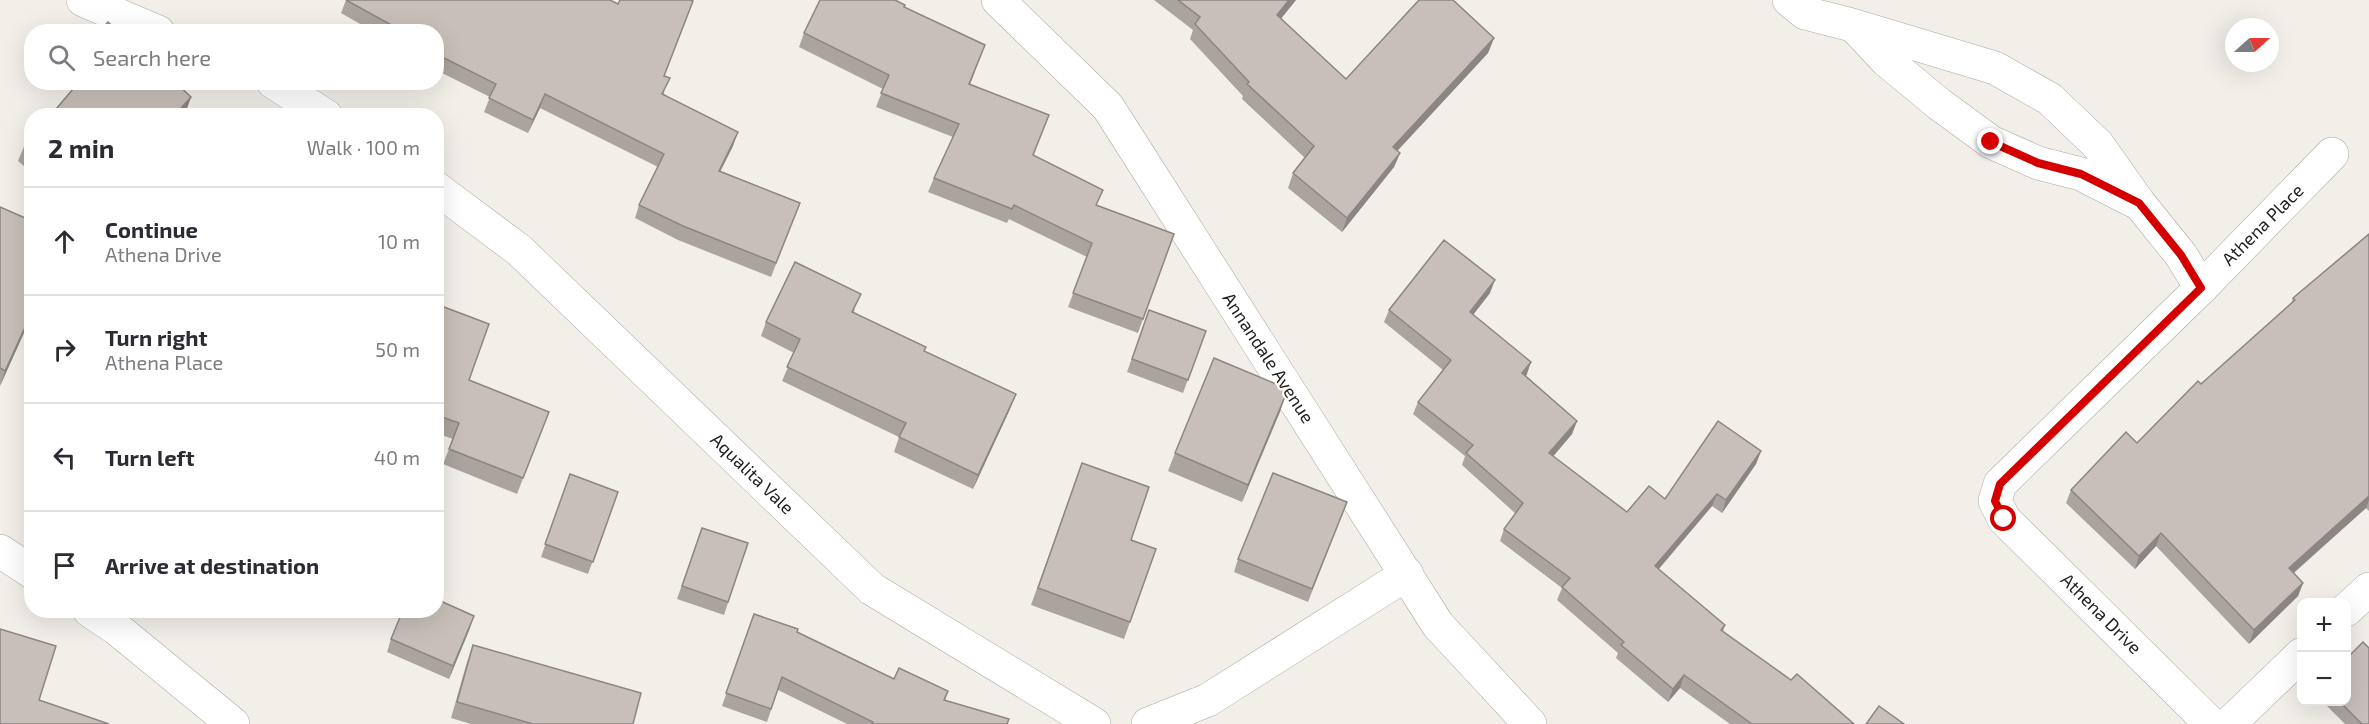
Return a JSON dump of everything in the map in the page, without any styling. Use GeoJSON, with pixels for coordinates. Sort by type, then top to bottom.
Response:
{"type":"FeatureCollection","features":[{"type":"Feature","properties":{"kind":"street"},"geometry":{"type":"LineString","coordinates":[[83,0],[148,18]]}},
{"type":"Feature","properties":{"kind":"street","name":"Annandale Avenue"},"geometry":{"type":"LineString","coordinates":[[998,0],[1108,106],[1438,625],[1530,724]]}},
{"type":"Feature","properties":{"kind":"street"},"geometry":{"type":"LineString","coordinates":[[1789,0],[1805,13],[1995,68],[2050,99],[2098,146],[2139,203],[2181,255],[2201,288]]}},
{"type":"Feature","properties":{"kind":"street"},"geometry":{"type":"LineString","coordinates":[[1852,25],[1887,61],[1939,104],[1991,142],[2038,163],[2081,174],[2139,203]]}},
{"type":"Feature","properties":{"kind":"street"},"geometry":{"type":"LineString","coordinates":[[285,90],[314,108]]}},
{"type":"Feature","properties":{"kind":"street","name":"Athena Place"},"geometry":{"type":"LineString","coordinates":[[1995,501],[2000,484],[2201,288],[2332,154]]}},
{"type":"Feature","properties":{"kind":"street","name":"Aqualita Vale"},"geometry":{"type":"LineString","coordinates":[[444,194],[519,250],[872,589],[1094,724]]}},
{"type":"Feature","properties":{"kind":"street","name":"Athena Drive"},"geometry":{"type":"LineString","coordinates":[[1995,501],[2004,519],[2211,724]]}},
{"type":"Feature","properties":{"kind":"street"},"geometry":{"type":"LineString","coordinates":[[0,551],[24,567]]}},
{"type":"Feature","properties":{"kind":"street"},"geometry":{"type":"LineString","coordinates":[[1148,724],[1208,700],[1407,574]]}},
{"type":"Feature","properties":{"kind":"street"},"geometry":{"type":"LineString","coordinates":[[2351,605],[2369,589]]}},
{"type":"Feature","properties":{"kind":"street"},"geometry":{"type":"LineString","coordinates":[[101,618],[233,724]]}},
{"type":"Feature","properties":{"kind":"street"},"geometry":{"type":"LineString","coordinates":[[2229,724],[2297,658]]}},
{"type":"Feature","properties":{"kind":"building"},"geometry":{"type":"Polygon","coordinates":[[[346,0],[610,0],[618,4],[620,0],[693,1],[664,76],[670,78],[662,94],[738,132],[719,171],[800,203],[776,263],[683,226],[639,205],[664,154],[545,94],[533,120],[489,98],[496,84],[444,58],[444,24],[390,24],[346,0]]]}},
{"type":"Feature","properties":{"kind":"building"},"geometry":{"type":"Polygon","coordinates":[[[820,0],[895,0],[905,5],[904,7],[985,45],[969,84],[1049,115],[1033,155],[1103,190],[1096,205],[1174,234],[1143,319],[1073,293],[1092,243],[1014,205],[1012,209],[934,178],[959,124],[881,93],[889,75],[804,33],[820,0]]]}},
{"type":"Feature","properties":{"kind":"building"},"geometry":{"type":"Polygon","coordinates":[[[1178,0],[1289,0],[1277,15],[1346,79],[1419,0],[1453,0],[1494,38],[1393,147],[1400,153],[1347,218],[1293,173],[1314,146],[1247,84],[1249,82],[1195,24],[1200,17],[1178,0]]]}},
{"type":"Feature","properties":{"kind":"building"},"geometry":{"type":"Polygon","coordinates":[[[72,90],[184,90],[191,97],[181,108],[57,108],[72,90]]]}},
{"type":"Feature","properties":{"kind":"building"},"geometry":{"type":"Polygon","coordinates":[[[0,207],[24,218],[24,329],[5,371],[0,368],[0,207]]]}},
{"type":"Feature","properties":{"kind":"building"},"geometry":{"type":"Polygon","coordinates":[[[2369,234],[2369,496],[2289,568],[2303,583],[2254,630],[2161,533],[2139,556],[2071,490],[2126,432],[2137,443],[2198,381],[2201,384],[2295,300],[2293,298],[2369,234]]]}},
{"type":"Feature","properties":{"kind":"building"},"geometry":{"type":"Polygon","coordinates":[[[1444,240],[1495,280],[1470,312],[1531,362],[1522,373],[1577,421],[1549,453],[1627,512],[1649,486],[1665,499],[1718,421],[1761,451],[1726,500],[1717,494],[1655,566],[1725,625],[1721,630],[1791,680],[1797,674],[1854,724],[1752,724],[1684,675],[1673,689],[1621,645],[1624,642],[1562,587],[1570,578],[1504,529],[1523,503],[1466,453],[1473,445],[1418,402],[1451,360],[1389,310],[1444,240]]]}},
{"type":"Feature","properties":{"kind":"building"},"geometry":{"type":"Polygon","coordinates":[[[795,262],[861,294],[852,312],[926,347],[924,351],[1016,394],[978,475],[899,437],[906,423],[787,367],[800,339],[766,322],[795,262]]]}},
{"type":"Feature","properties":{"kind":"building"},"geometry":{"type":"Polygon","coordinates":[[[444,307],[489,324],[469,380],[549,412],[523,478],[449,449],[459,423],[444,418],[444,307]]]}},
{"type":"Feature","properties":{"kind":"building"},"geometry":{"type":"Polygon","coordinates":[[[1149,310],[1206,331],[1188,380],[1132,359],[1149,310]]]}},
{"type":"Feature","properties":{"kind":"building"},"geometry":{"type":"Polygon","coordinates":[[[1214,358],[1281,386],[1286,394],[1248,485],[1175,453],[1214,358]]]}},
{"type":"Feature","properties":{"kind":"building"},"geometry":{"type":"Polygon","coordinates":[[[1082,463],[1149,487],[1131,540],[1156,549],[1130,622],[1038,588],[1082,463]]]}},
{"type":"Feature","properties":{"kind":"building"},"geometry":{"type":"Polygon","coordinates":[[[1273,473],[1347,502],[1312,589],[1238,559],[1273,473]]]}},
{"type":"Feature","properties":{"kind":"building"},"geometry":{"type":"Polygon","coordinates":[[[570,474],[618,492],[593,562],[545,544],[570,474]]]}},
{"type":"Feature","properties":{"kind":"building"},"geometry":{"type":"Polygon","coordinates":[[[702,528],[748,543],[728,602],[682,586],[702,528]]]}},
{"type":"Feature","properties":{"kind":"building"},"geometry":{"type":"Polygon","coordinates":[[[444,603],[474,616],[453,666],[391,639],[400,618],[444,618],[444,603]]]}},
{"type":"Feature","properties":{"kind":"building"},"geometry":{"type":"Polygon","coordinates":[[[754,614],[798,629],[797,632],[894,679],[899,668],[948,691],[944,700],[1009,719],[1007,724],[872,724],[873,722],[782,677],[771,709],[726,693],[754,614]]]}},
{"type":"Feature","properties":{"kind":"building"},"geometry":{"type":"Polygon","coordinates":[[[0,629],[56,646],[39,700],[109,724],[0,724],[0,629]]]}},
{"type":"Feature","properties":{"kind":"building"},"geometry":{"type":"Polygon","coordinates":[[[2363,642],[2369,648],[2369,724],[2362,724],[2344,706],[2351,706],[2351,654],[2363,642]]]}},
{"type":"Feature","properties":{"kind":"building"},"geometry":{"type":"Polygon","coordinates":[[[473,645],[641,693],[633,724],[533,724],[457,702],[473,645]]]}},
{"type":"Feature","properties":{"kind":"building"},"geometry":{"type":"Polygon","coordinates":[[[1879,706],[1904,724],[1866,724],[1879,706]]]}},
{"type":"Feature","properties":{"kind":"route"},"geometry":{"type":"LineString","coordinates":[[1991,142],[2038,163],[2081,174],[2139,203],[2181,255],[2201,288],[2000,484],[1995,501],[2004,519]]}}]}
